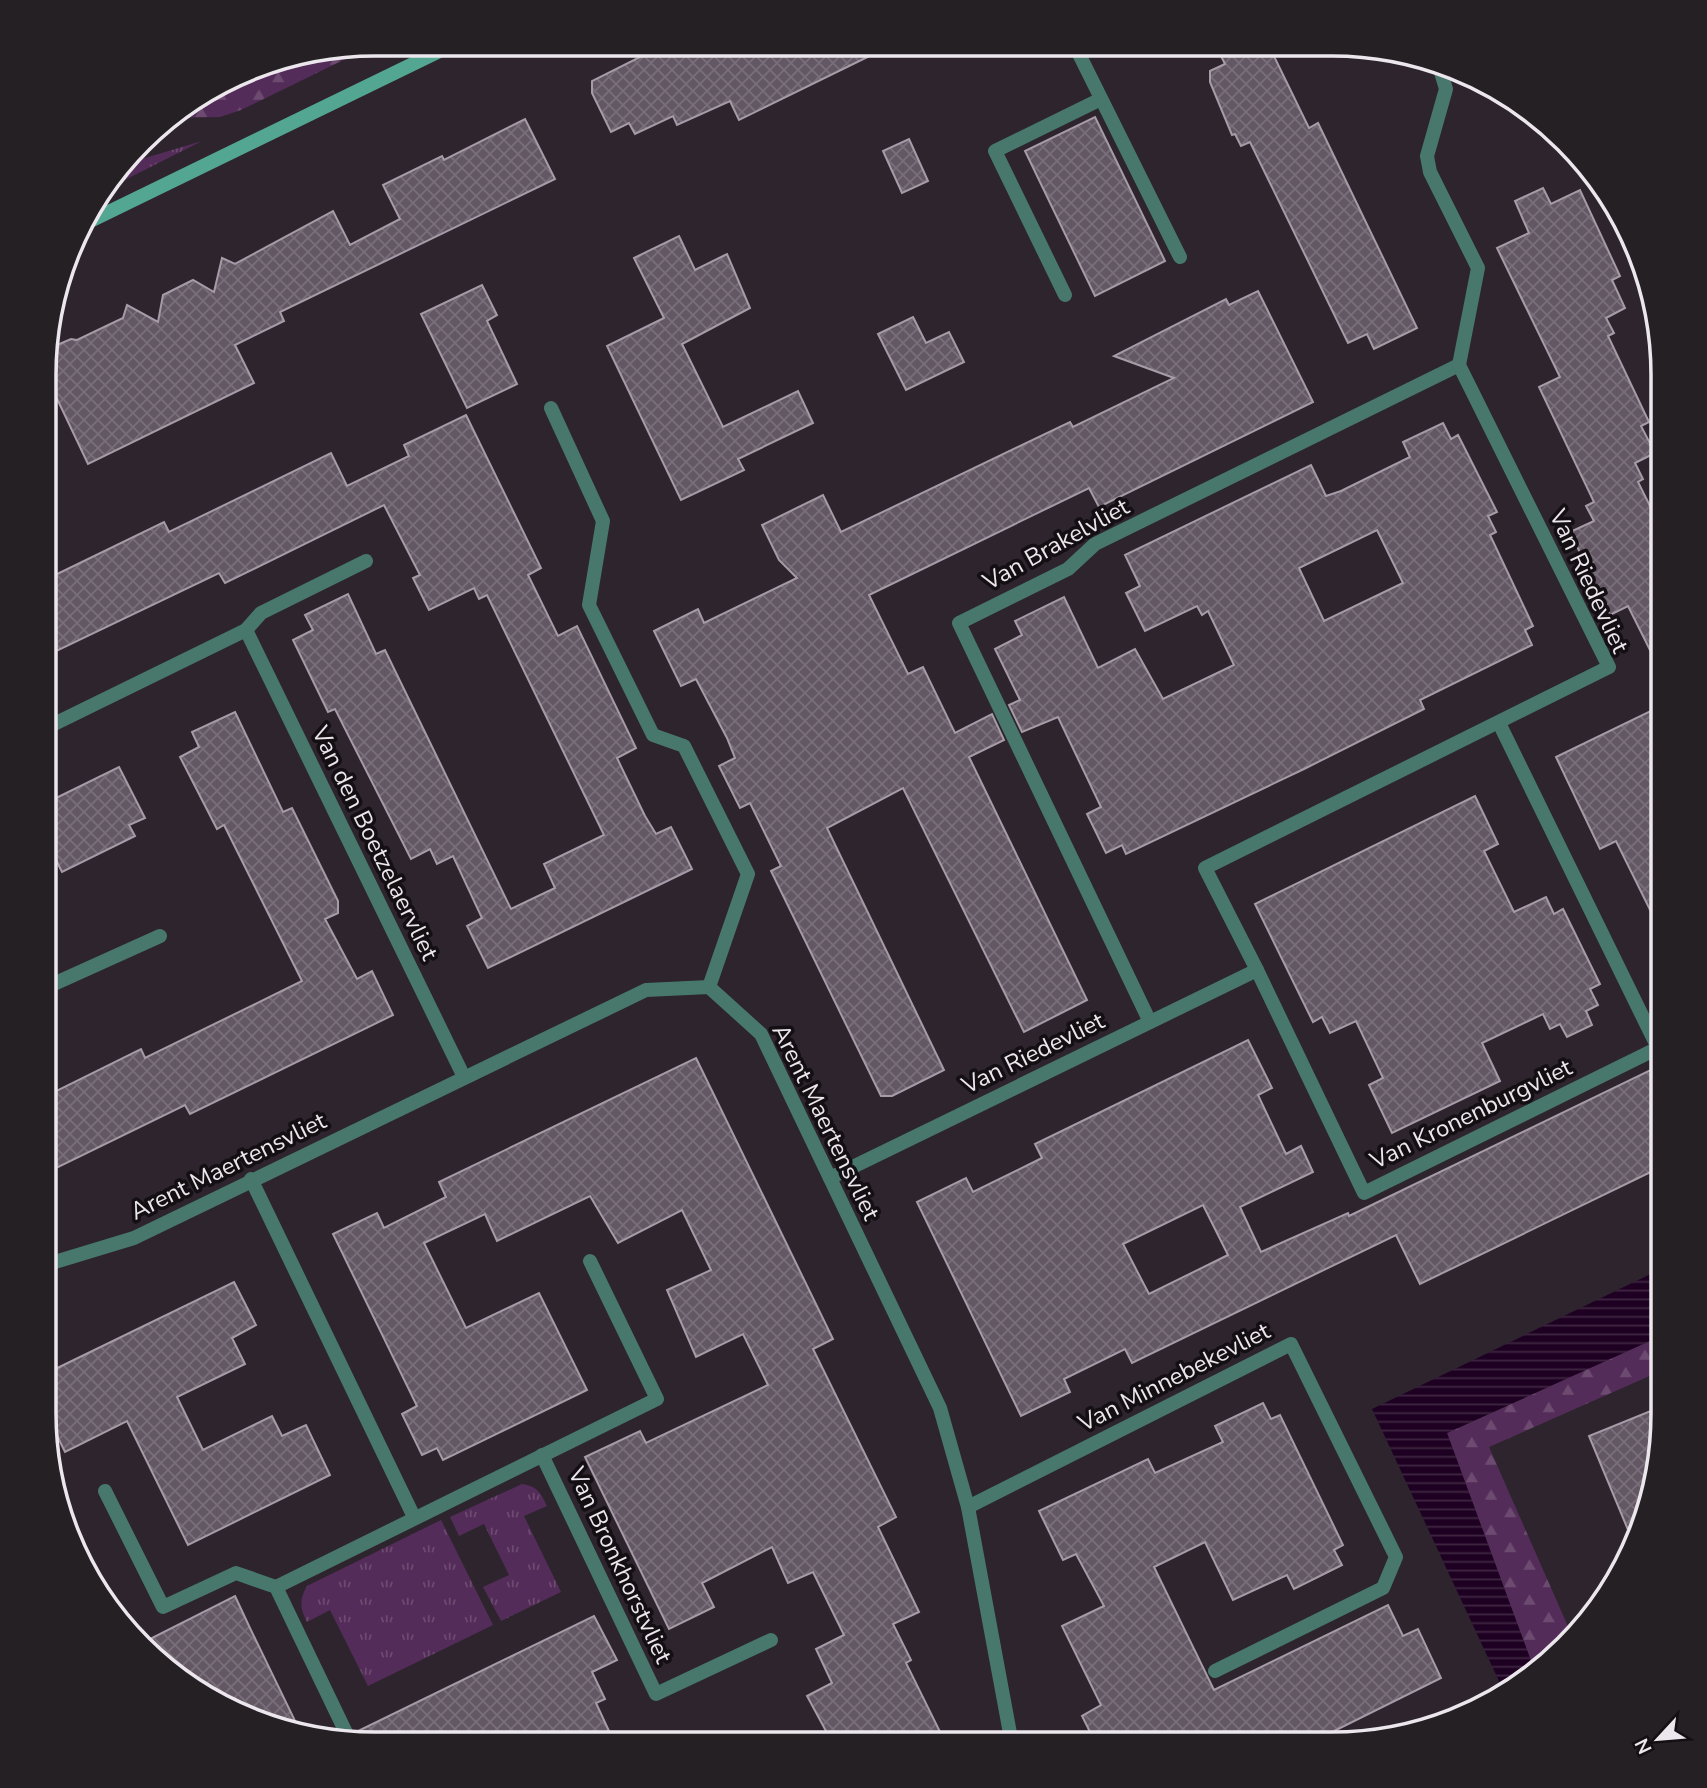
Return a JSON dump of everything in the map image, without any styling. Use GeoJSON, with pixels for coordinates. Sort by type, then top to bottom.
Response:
{"type":"FeatureCollection","features":[{"type":"Feature","properties":{"kind":"main road"},"geometry":{"type":"LineString","coordinates":[[98,217],[429,56]]}},
{"type":"Feature","properties":{"kind":"street"},"geometry":{"type":"LineString","coordinates":[[1079,56],[1180,257]]}},
{"type":"Feature","properties":{"kind":"street"},"geometry":{"type":"LineString","coordinates":[[1442,76],[1446,89],[1427,156],[1430,172],[1478,268],[1459,365]]}},
{"type":"Feature","properties":{"kind":"street"},"geometry":{"type":"LineString","coordinates":[[1065,295],[995,151],[1101,99]]}},
{"type":"Feature","properties":{"kind":"street","name":"Van Riedevliet"},"geometry":{"type":"LineString","coordinates":[[1299,1058],[1205,868],[1609,667],[1459,365]]}},
{"type":"Feature","properties":{"kind":"street","name":"Van Brakelvliet"},"geometry":{"type":"LineString","coordinates":[[1150,1022],[959,623],[1068,569],[1095,544],[1459,365]]}},
{"type":"Feature","properties":{"kind":"street"},"geometry":{"type":"LineString","coordinates":[[551,408],[603,521],[589,605],[653,735],[684,746],[748,874],[709,988]]}},
{"type":"Feature","properties":{"kind":"street"},"geometry":{"type":"LineString","coordinates":[[56,723],[246,630],[261,613],[366,561]]}},
{"type":"Feature","properties":{"kind":"street","name":"Van den Boetzelaervliet"},"geometry":{"type":"LineString","coordinates":[[246,630],[464,1077]]}},
{"type":"Feature","properties":{"kind":"street","name":"Van Kronenburgvliet"},"geometry":{"type":"LineString","coordinates":[[1499,723],[1651,1034]]}},
{"type":"Feature","properties":{"kind":"street"},"geometry":{"type":"LineString","coordinates":[[56,983],[160,936]]}},
{"type":"Feature","properties":{"kind":"street","name":"Van Riedevliet"},"geometry":{"type":"LineString","coordinates":[[830,1178],[1257,970]]}},
{"type":"Feature","properties":{"kind":"street","name":"Arent Maertensvliet"},"geometry":{"type":"LineString","coordinates":[[56,1262],[134,1238],[646,990],[709,988],[761,1034],[940,1408],[968,1507],[1010,1732]]}},
{"type":"Feature","properties":{"kind":"street","name":"Van Kronenburgvliet"},"geometry":{"type":"LineString","coordinates":[[1299,1058],[1364,1192],[1651,1056]]}},
{"type":"Feature","properties":{"kind":"street"},"geometry":{"type":"LineString","coordinates":[[251,1180],[414,1517]]}},
{"type":"Feature","properties":{"kind":"street","name":"Van Bronkhorstvliet"},"geometry":{"type":"LineString","coordinates":[[276,1587],[657,1399],[590,1261]]}},
{"type":"Feature","properties":{"kind":"street","name":"Van Minnebekevliet"},"geometry":{"type":"LineString","coordinates":[[968,1507],[1290,1344],[1396,1557],[1383,1588],[1214,1671]]}},
{"type":"Feature","properties":{"kind":"street","name":"Van Bronkhorstvliet"},"geometry":{"type":"LineString","coordinates":[[542,1455],[656,1694],[771,1640]]}},
{"type":"Feature","properties":{"kind":"street"},"geometry":{"type":"LineString","coordinates":[[106,1491],[163,1607],[236,1573],[276,1587],[345,1730]]}},
{"type":"Feature","properties":{"kind":"green space"},"geometry":{"type":"Polygon","coordinates":[[[348,58],[241,110],[220,117],[187,118],[215,99],[253,80],[313,62],[348,58]]]}},
{"type":"Feature","properties":{"kind":"green space"},"geometry":{"type":"Polygon","coordinates":[[[202,141],[122,182],[140,160],[202,141]]]}},
{"type":"Feature","properties":{"kind":"green space"},"geometry":{"type":"Polygon","coordinates":[[[1651,1340],[1651,1375],[1489,1447],[1568,1627],[1531,1662],[1447,1433],[1651,1340]]]}},
{"type":"Feature","properties":{"kind":"green space"},"geometry":{"type":"Polygon","coordinates":[[[522,1484],[538,1491],[547,1506],[524,1516],[561,1592],[501,1621],[483,1587],[509,1575],[484,1524],[459,1536],[450,1517],[522,1484]]]}},
{"type":"Feature","properties":{"kind":"green space"},"geometry":{"type":"Polygon","coordinates":[[[441,1520],[493,1625],[368,1686],[330,1610],[307,1622],[301,1604],[304,1591],[307,1586],[441,1520]]]}},
{"type":"Feature","properties":{"kind":"shaded area"},"geometry":{"type":"Polygon","coordinates":[[[1651,1274],[1651,1340],[1447,1433],[1531,1662],[1500,1684],[1372,1409],[1651,1274]]]}},
{"type":"Feature","properties":{"kind":"building"},"geometry":{"type":"Polygon","coordinates":[[[642,56],[870,56],[739,120],[730,101],[677,125],[673,116],[635,134],[629,123],[611,132],[592,93],[592,81],[642,56]]]}},
{"type":"Feature","properties":{"kind":"building"},"geometry":{"type":"Polygon","coordinates":[[[1221,56],[1274,56],[1309,128],[1318,123],[1417,328],[1374,349],[1367,334],[1348,343],[1250,142],[1241,146],[1235,134],[1232,135],[1210,82],[1210,71],[1225,64],[1221,56]]]}},
{"type":"Feature","properties":{"kind":"building"},"geometry":{"type":"Polygon","coordinates":[[[1095,117],[1165,261],[1095,296],[1025,151],[1095,117]]]}},
{"type":"Feature","properties":{"kind":"building"},"geometry":{"type":"Polygon","coordinates":[[[525,119],[555,179],[280,312],[284,321],[235,345],[254,383],[88,464],[56,397],[58,345],[71,339],[77,340],[123,318],[127,305],[158,322],[163,295],[193,280],[214,292],[222,258],[235,264],[333,211],[350,245],[400,219],[383,185],[442,156],[444,160],[525,119]]]}},
{"type":"Feature","properties":{"kind":"building"},"geometry":{"type":"Polygon","coordinates":[[[909,139],[928,181],[902,193],[883,151],[909,139]]]}},
{"type":"Feature","properties":{"kind":"building"},"geometry":{"type":"Polygon","coordinates":[[[1543,188],[1551,204],[1580,190],[1620,276],[1612,280],[1625,308],[1606,318],[1614,333],[1608,336],[1649,422],[1641,426],[1651,445],[1651,455],[1635,463],[1643,479],[1638,482],[1651,508],[1651,652],[1628,606],[1610,615],[1570,532],[1594,521],[1586,506],[1594,502],[1539,387],[1560,377],[1497,248],[1529,233],[1515,201],[1543,188]]]}},
{"type":"Feature","properties":{"kind":"building"},"geometry":{"type":"Polygon","coordinates":[[[679,236],[695,270],[727,254],[750,308],[682,344],[723,427],[798,391],[813,423],[738,459],[744,470],[681,500],[607,346],[664,318],[634,258],[679,236]]]}},
{"type":"Feature","properties":{"kind":"building"},"geometry":{"type":"Polygon","coordinates":[[[482,285],[497,315],[487,321],[517,384],[467,408],[421,314],[482,285]]]}},
{"type":"Feature","properties":{"kind":"building"},"geometry":{"type":"Polygon","coordinates":[[[1258,291],[1313,402],[1099,507],[1089,488],[869,595],[908,674],[923,667],[955,733],[992,714],[1004,740],[969,757],[1087,1000],[1024,1032],[903,788],[827,828],[944,1070],[892,1096],[881,1096],[771,871],[781,866],[750,803],[740,808],[719,766],[735,758],[727,738],[696,679],[681,686],[654,631],[698,609],[704,623],[797,578],[779,560],[762,525],[823,495],[841,532],[1070,422],[1073,427],[1174,378],[1114,356],[1226,299],[1229,305],[1258,291]]]}},
{"type":"Feature","properties":{"kind":"building"},"geometry":{"type":"Polygon","coordinates":[[[913,317],[926,343],[949,332],[964,362],[906,390],[878,334],[913,317]]]}},
{"type":"Feature","properties":{"kind":"building"},"geometry":{"type":"Polygon","coordinates":[[[466,415],[541,568],[528,575],[558,636],[577,626],[636,748],[617,758],[645,816],[656,834],[671,827],[692,869],[488,968],[467,926],[482,918],[453,856],[437,864],[430,849],[411,859],[335,709],[328,712],[293,640],[313,630],[305,615],[348,594],[376,654],[385,650],[511,909],[555,888],[544,864],[604,835],[487,595],[479,599],[474,588],[429,610],[413,578],[420,575],[384,505],[225,583],[219,573],[56,651],[56,575],[164,522],[169,532],[331,453],[347,486],[409,456],[404,445],[466,415]]]}},
{"type":"Feature","properties":{"kind":"building"},"geometry":{"type":"Polygon","coordinates":[[[1443,423],[1451,439],[1458,435],[1497,512],[1488,516],[1496,532],[1490,535],[1533,626],[1525,630],[1532,645],[1420,700],[1424,709],[1304,769],[1126,854],[1122,845],[1106,853],[1087,814],[1101,807],[1058,717],[1022,732],[1009,705],[1020,700],[995,649],[1022,635],[1015,621],[1064,597],[1098,668],[1135,649],[1163,699],[1234,665],[1208,611],[1202,615],[1197,606],[1145,631],[1126,593],[1140,586],[1125,555],[1311,465],[1326,496],[1341,491],[1410,457],[1403,442],[1443,423]],[[1377,530],[1299,568],[1324,621],[1403,583],[1377,530]]]}},
{"type":"Feature","properties":{"kind":"building"},"geometry":{"type":"Polygon","coordinates":[[[1651,711],[1651,912],[1616,841],[1600,849],[1556,757],[1651,711]]]}},
{"type":"Feature","properties":{"kind":"building"},"geometry":{"type":"Polygon","coordinates":[[[235,712],[283,812],[292,808],[338,901],[338,913],[325,919],[357,979],[372,971],[393,1015],[190,1114],[185,1105],[56,1168],[56,1091],[141,1049],[145,1058],[302,981],[224,825],[217,829],[180,757],[199,747],[192,732],[235,712]]]}},
{"type":"Feature","properties":{"kind":"building"},"geometry":{"type":"Polygon","coordinates":[[[119,767],[145,818],[129,825],[135,836],[62,872],[56,860],[56,798],[119,767]]]}},
{"type":"Feature","properties":{"kind":"building"},"geometry":{"type":"Polygon","coordinates":[[[1475,796],[1498,844],[1484,851],[1514,912],[1546,897],[1554,914],[1563,909],[1600,984],[1590,989],[1598,1005],[1586,1011],[1592,1025],[1567,1037],[1560,1024],[1550,1029],[1543,1014],[1482,1043],[1500,1081],[1392,1133],[1369,1085],[1383,1078],[1356,1021],[1330,1033],[1322,1017],[1313,1022],[1255,904],[1475,796]]]}},
{"type":"Feature","properties":{"kind":"building"},"geometry":{"type":"Polygon","coordinates":[[[1248,1040],[1272,1088],[1258,1095],[1286,1154],[1301,1146],[1313,1172],[1240,1207],[1261,1252],[1348,1213],[1349,1216],[1651,1070],[1651,1172],[1420,1284],[1396,1235],[1132,1363],[1125,1349],[1064,1379],[1070,1392],[1021,1416],[917,1202],[966,1178],[973,1192],[1042,1158],[1035,1144],[1248,1040]],[[1203,1205],[1123,1244],[1149,1294],[1228,1255],[1203,1205]]]}},
{"type":"Feature","properties":{"kind":"building"},"geometry":{"type":"Polygon","coordinates":[[[696,1058],[833,1339],[813,1349],[896,1517],[878,1527],[919,1612],[893,1624],[911,1660],[906,1663],[940,1732],[826,1732],[807,1696],[832,1683],[816,1649],[844,1635],[813,1572],[788,1583],[772,1547],[702,1583],[714,1607],[669,1629],[585,1457],[640,1431],[646,1443],[768,1385],[743,1334],[696,1357],[667,1290],[711,1270],[682,1210],[618,1243],[590,1196],[497,1241],[485,1214],[424,1243],[466,1328],[539,1293],[587,1390],[443,1460],[437,1448],[422,1455],[402,1414],[417,1406],[333,1234],[377,1213],[384,1228],[446,1197],[439,1182],[696,1058]]]}},
{"type":"Feature","properties":{"kind":"building"},"geometry":{"type":"Polygon","coordinates":[[[234,1282],[256,1325],[232,1338],[245,1364],[177,1397],[203,1450],[272,1416],[282,1436],[306,1425],[330,1475],[188,1545],[127,1421],[65,1452],[57,1436],[56,1369],[234,1282]]]}},
{"type":"Feature","properties":{"kind":"building"},"geometry":{"type":"Polygon","coordinates":[[[1263,1403],[1271,1419],[1280,1415],[1343,1545],[1334,1550],[1342,1565],[1294,1589],[1287,1575],[1233,1600],[1205,1542],[1154,1567],[1214,1690],[1388,1605],[1403,1636],[1418,1629],[1441,1678],[1332,1732],[1090,1732],[1082,1716],[1101,1705],[1062,1626],[1104,1606],[1076,1554],[1063,1560],[1039,1511],[1148,1459],[1155,1473],[1223,1442],[1215,1426],[1263,1403]]]}},
{"type":"Feature","properties":{"kind":"building"},"geometry":{"type":"Polygon","coordinates":[[[1651,1411],[1645,1475],[1628,1531],[1589,1436],[1651,1411]]]}},
{"type":"Feature","properties":{"kind":"building"},"geometry":{"type":"Polygon","coordinates":[[[235,1596],[296,1722],[253,1708],[215,1689],[181,1666],[149,1639],[235,1596]]]}},
{"type":"Feature","properties":{"kind":"building"},"geometry":{"type":"Polygon","coordinates":[[[594,1616],[617,1660],[592,1672],[605,1699],[596,1703],[609,1732],[358,1731],[594,1616]]]}}]}
